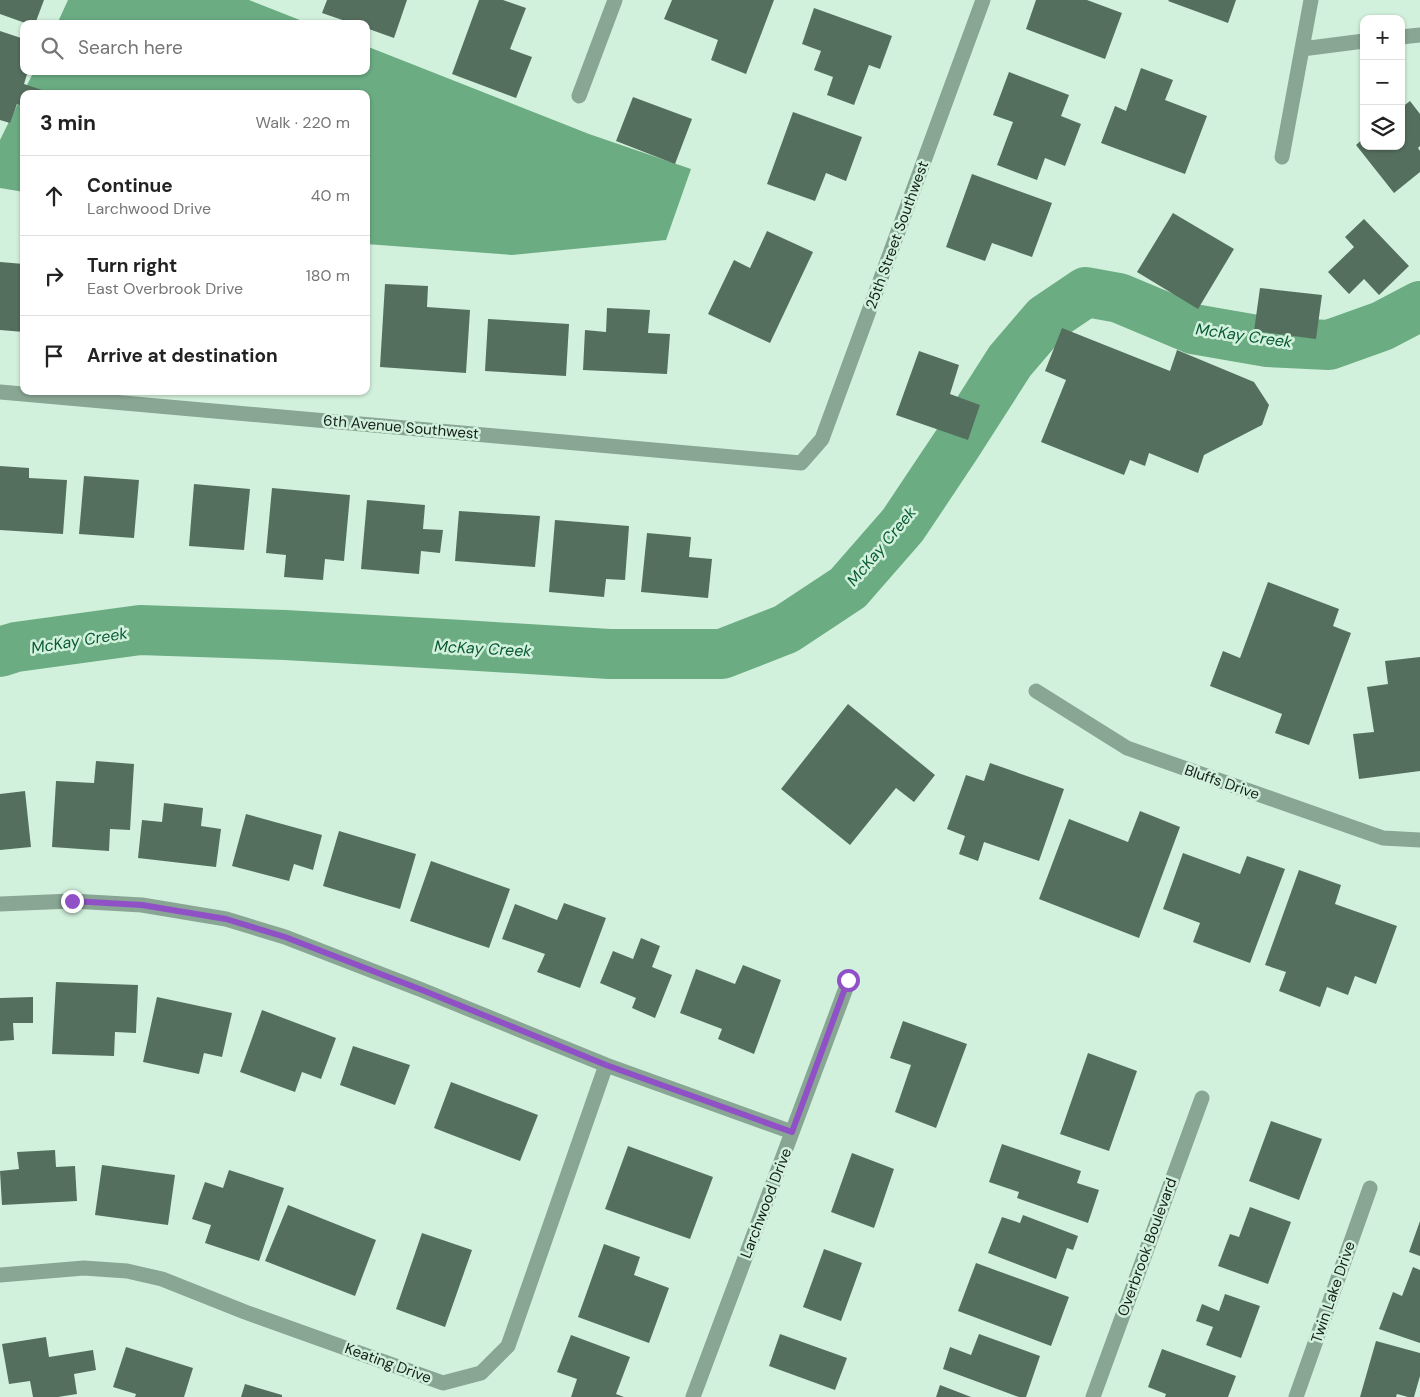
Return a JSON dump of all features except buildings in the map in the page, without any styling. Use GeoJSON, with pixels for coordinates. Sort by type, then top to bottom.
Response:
{"type":"FeatureCollection","features":[{"type":"Feature","properties":{"kind":"street"},"geometry":{"type":"LineString","coordinates":[[579,96],[615,0]]}},
{"type":"Feature","properties":{"kind":"street","name":"25th Street Southwest"},"geometry":{"type":"LineString","coordinates":[[801,463],[822,439],[983,0]]}},
{"type":"Feature","properties":{"kind":"street"},"geometry":{"type":"LineString","coordinates":[[1282,157],[1311,0]]}},
{"type":"Feature","properties":{"kind":"street"},"geometry":{"type":"LineString","coordinates":[[1405,37],[1420,35]]}},
{"type":"Feature","properties":{"kind":"street"},"geometry":{"type":"LineString","coordinates":[[1302,49],[1360,42]]}},
{"type":"Feature","properties":{"kind":"street","name":"6th Avenue Southwest"},"geometry":{"type":"LineString","coordinates":[[0,392],[20,394]]}},
{"type":"Feature","properties":{"kind":"street","name":"6th Avenue Southwest"},"geometry":{"type":"LineString","coordinates":[[34,395],[801,463]]}},
{"type":"Feature","properties":{"kind":"street","name":"Bluffs Drive"},"geometry":{"type":"LineString","coordinates":[[1036,691],[1128,748],[1383,838],[1420,840]]}},
{"type":"Feature","properties":{"kind":"street"},"geometry":{"type":"LineString","coordinates":[[0,904],[72,901],[142,905],[226,919],[285,937],[422,990],[606,1065],[792,1132]]}},
{"type":"Feature","properties":{"kind":"street","name":"Larchwood Drive"},"geometry":{"type":"LineString","coordinates":[[693,1397],[848,980]]}},
{"type":"Feature","properties":{"kind":"street","name":"Keating Drive"},"geometry":{"type":"LineString","coordinates":[[0,1275],[84,1268],[127,1271],[162,1279],[245,1312],[443,1383],[481,1374],[508,1346],[606,1065]]}},
{"type":"Feature","properties":{"kind":"street","name":"Overbrook Boulevard"},"geometry":{"type":"LineString","coordinates":[[1093,1397],[1202,1098]]}},
{"type":"Feature","properties":{"kind":"street","name":"Twin Lake Drive"},"geometry":{"type":"LineString","coordinates":[[1296,1397],[1370,1188]]}},
{"type":"Feature","properties":{"kind":"shaded area"},"geometry":{"type":"Polygon","coordinates":[[[68,0],[249,0],[300,20],[59,20],[68,0]]]}},
{"type":"Feature","properties":{"kind":"shaded area"},"geometry":{"type":"Polygon","coordinates":[[[370,48],[589,134],[691,169],[666,240],[512,255],[370,244],[370,90],[25,90],[32,75],[370,75],[370,48]]]}},
{"type":"Feature","properties":{"kind":"shaded area"},"geometry":{"type":"Polygon","coordinates":[[[20,99],[20,191],[0,188],[0,140],[20,99]]]}},
{"type":"Feature","properties":{"kind":"waterway","name":"McKay Creek"},"geometry":{"type":"LineString","coordinates":[[0,652],[16,647],[140,630],[285,635],[609,654],[722,654],[786,629],[848,588],[903,525],[1010,361],[1046,319],[1086,292],[1119,298],[1193,329],[1268,342],[1329,345],[1382,326],[1420,306]]}},
{"type":"Feature","properties":{"kind":"route"},"geometry":{"type":"LineString","coordinates":[[72,901],[142,905],[226,919],[285,937],[422,990],[606,1065],[792,1132],[848,980]]}}]}
